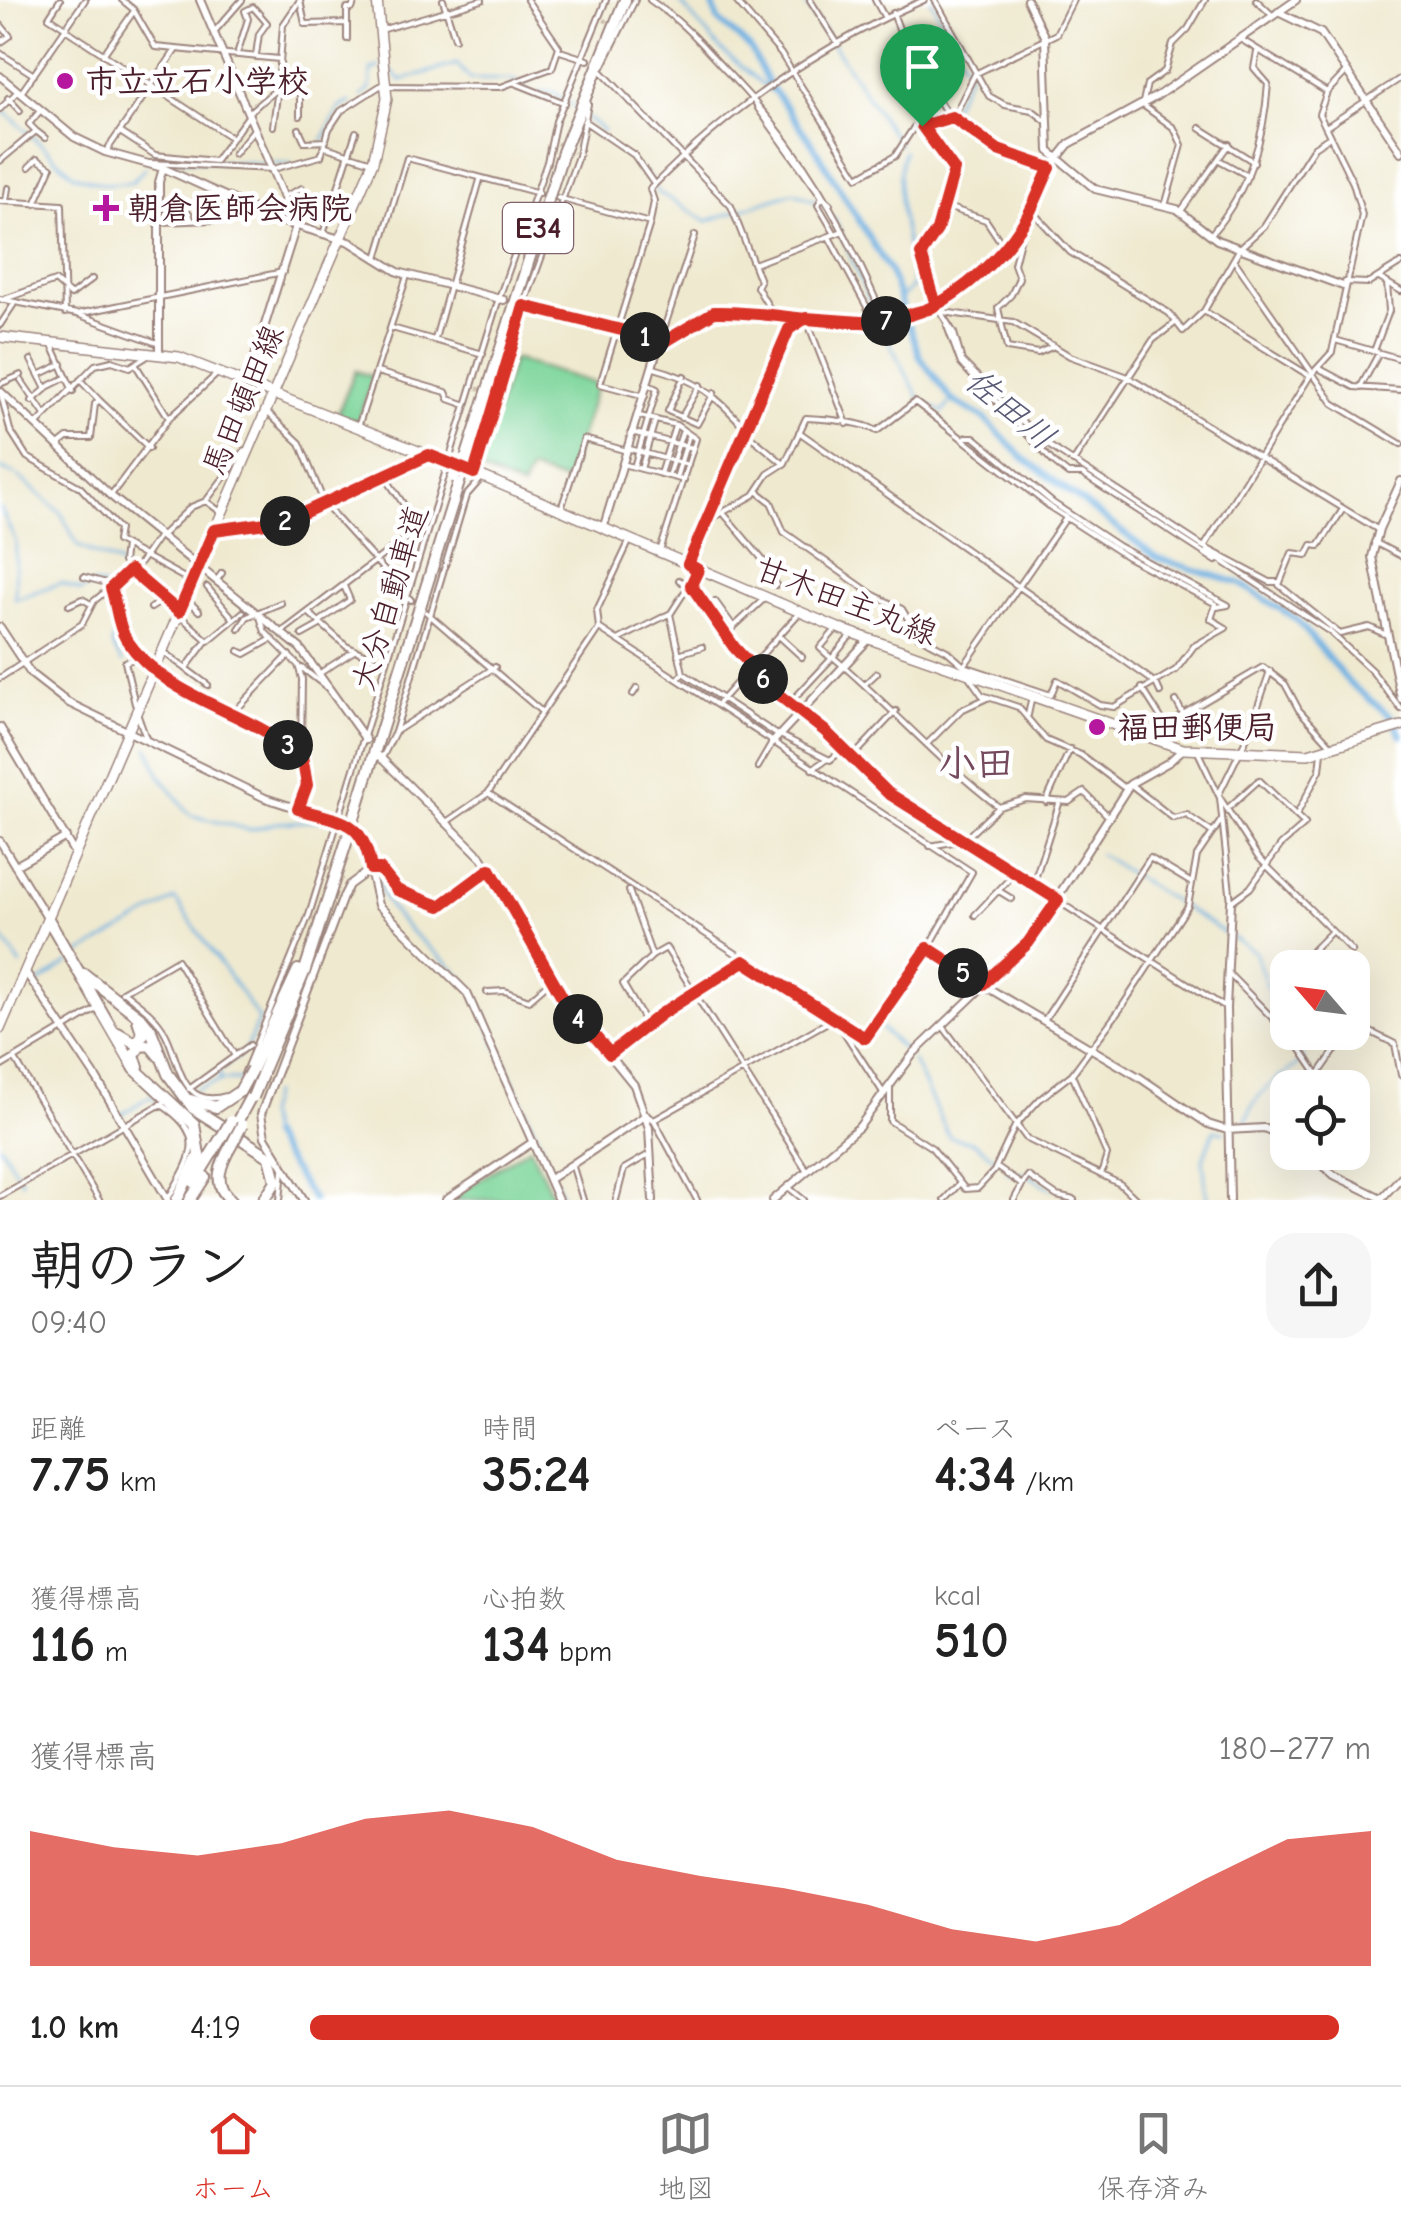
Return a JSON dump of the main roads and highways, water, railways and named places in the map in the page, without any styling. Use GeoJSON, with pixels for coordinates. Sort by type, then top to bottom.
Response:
{"type":"FeatureCollection","features":[{"type":"Feature","properties":{"kind":"highway","name":"大分自動車道"},"geometry":{"type":"LineString","coordinates":[[183,1200],[228,1139],[246,1092],[301,980],[462,461],[563,152],[622,0]]}},
{"type":"Feature","properties":{"kind":"highway","name":"大分自動車道"},"geometry":{"type":"LineString","coordinates":[[259,1072],[346,834]]}},
{"type":"Feature","properties":{"kind":"highway"},"geometry":{"type":"LineString","coordinates":[[48,919],[89,980],[132,1011],[151,1032],[164,1064]]}},
{"type":"Feature","properties":{"kind":"highway"},"geometry":{"type":"LineString","coordinates":[[48,919],[144,1077],[216,1107],[246,1092]]}},
{"type":"Feature","properties":{"kind":"highway"},"geometry":{"type":"LineString","coordinates":[[111,1027],[125,1041],[140,1039],[143,1030],[132,1011]]}},
{"type":"Feature","properties":{"kind":"highway"},"geometry":{"type":"LineString","coordinates":[[144,1077],[134,1056],[140,1046],[150,1045],[184,1096],[194,1124],[199,1148],[183,1200]]}},
{"type":"Feature","properties":{"kind":"highway"},"geometry":{"type":"LineString","coordinates":[[184,1096],[262,1156],[272,1177],[262,1200]]}},
{"type":"Feature","properties":{"kind":"highway"},"geometry":{"type":"LineString","coordinates":[[228,1139],[219,1179],[221,1191],[231,1200]]}},
{"type":"Feature","properties":{"kind":"main road","name":"馬田頓田線"},"geometry":{"type":"LineString","coordinates":[[0,1030],[373,162],[382,133],[386,84],[377,0]]}},
{"type":"Feature","properties":{"kind":"main road","name":"甘木田主丸線"},"geometry":{"type":"LineString","coordinates":[[0,336],[147,352],[160,349],[447,462],[852,634],[1183,748],[1322,752],[1401,726]]}},
{"type":"Feature","properties":{"kind":"waterway"},"geometry":{"type":"LineString","coordinates":[[678,0],[721,50],[777,96]]}},
{"type":"Feature","properties":{"kind":"waterway","name":"佐田川"},"geometry":{"type":"LineString","coordinates":[[711,0],[718,20],[750,48],[767,81],[814,146],[890,272],[920,357],[952,400],[984,418],[1021,456],[1157,558],[1239,583],[1296,619],[1349,683],[1394,719],[1401,736]]}},
{"type":"Feature","properties":{"kind":"waterway"},"geometry":{"type":"LineString","coordinates":[[803,0],[899,144]]}},
{"type":"Feature","properties":{"kind":"waterway"},"geometry":{"type":"LineString","coordinates":[[931,0],[969,73],[949,113]]}},
{"type":"Feature","properties":{"kind":"waterway"},"geometry":{"type":"LineString","coordinates":[[390,70],[401,80],[457,64],[470,79],[512,80],[527,86]]}},
{"type":"Feature","properties":{"kind":"waterway"},"geometry":{"type":"LineString","coordinates":[[362,96],[370,88],[371,70],[379,67]]}},
{"type":"Feature","properties":{"kind":"waterway"},"geometry":{"type":"LineString","coordinates":[[539,92],[553,92],[575,108]]}},
{"type":"Feature","properties":{"kind":"waterway"},"geometry":{"type":"LineString","coordinates":[[322,141],[340,107],[351,102]]}},
{"type":"Feature","properties":{"kind":"waterway"},"geometry":{"type":"LineString","coordinates":[[2,109],[74,175],[103,184],[132,182],[146,167]]}},
{"type":"Feature","properties":{"kind":"waterway"},"geometry":{"type":"LineString","coordinates":[[586,117],[603,131]]}},
{"type":"Feature","properties":{"kind":"waterway"},"geometry":{"type":"LineString","coordinates":[[900,299],[913,286],[900,200],[904,151]]}},
{"type":"Feature","properties":{"kind":"waterway"},"geometry":{"type":"LineString","coordinates":[[153,159],[266,163]]}},
{"type":"Feature","properties":{"kind":"waterway"},"geometry":{"type":"LineString","coordinates":[[274,163],[291,163]]}},
{"type":"Feature","properties":{"kind":"waterway"},"geometry":{"type":"LineString","coordinates":[[644,172],[658,192],[707,221],[794,192],[828,207]]}},
{"type":"Feature","properties":{"kind":"waterway"},"geometry":{"type":"LineString","coordinates":[[834,218],[877,319]]}},
{"type":"Feature","properties":{"kind":"waterway"},"geometry":{"type":"LineString","coordinates":[[880,325],[921,401],[943,412],[952,400]]}},
{"type":"Feature","properties":{"kind":"waterway"},"geometry":{"type":"LineString","coordinates":[[0,468],[15,474]]}},
{"type":"Feature","properties":{"kind":"waterway"},"geometry":{"type":"LineString","coordinates":[[18,476],[61,513],[78,546],[120,564],[125,573]]}},
{"type":"Feature","properties":{"kind":"waterway"},"geometry":{"type":"LineString","coordinates":[[0,508],[16,542],[15,599],[61,583],[81,591],[94,584],[109,588]]}},
{"type":"Feature","properties":{"kind":"waterway"},"geometry":{"type":"LineString","coordinates":[[117,620],[112,645],[123,663]]}},
{"type":"Feature","properties":{"kind":"waterway"},"geometry":{"type":"LineString","coordinates":[[148,747],[159,774],[190,815],[250,830],[276,823],[324,820]]}},
{"type":"Feature","properties":{"kind":"waterway"},"geometry":{"type":"LineString","coordinates":[[356,824],[372,839],[376,866]]}},
{"type":"Feature","properties":{"kind":"waterway"},"geometry":{"type":"LineString","coordinates":[[1099,854],[1255,952],[1270,996]]}},
{"type":"Feature","properties":{"kind":"waterway"},"geometry":{"type":"LineString","coordinates":[[377,872],[392,910],[451,966],[477,997],[553,1173]]}},
{"type":"Feature","properties":{"kind":"waterway"},"geometry":{"type":"LineString","coordinates":[[76,956],[175,899],[259,1019],[245,1051],[218,1072],[222,1080]]}},
{"type":"Feature","properties":{"kind":"waterway"},"geometry":{"type":"LineString","coordinates":[[0,934],[21,965]]}},
{"type":"Feature","properties":{"kind":"waterway"},"geometry":{"type":"LineString","coordinates":[[39,983],[71,961]]}},
{"type":"Feature","properties":{"kind":"waterway"},"geometry":{"type":"LineString","coordinates":[[881,1028],[909,1055]]}},
{"type":"Feature","properties":{"kind":"waterway"},"geometry":{"type":"LineString","coordinates":[[1245,1123],[1261,1093],[1304,1060],[1297,1050]]}},
{"type":"Feature","properties":{"kind":"waterway"},"geometry":{"type":"LineString","coordinates":[[913,1061],[949,1137],[973,1142],[996,1159]]}},
{"type":"Feature","properties":{"kind":"waterway"},"geometry":{"type":"LineString","coordinates":[[195,1090],[222,1080],[244,1080]]}},
{"type":"Feature","properties":{"kind":"waterway"},"geometry":{"type":"LineString","coordinates":[[270,1136],[266,1114],[272,1094]]}},
{"type":"Feature","properties":{"kind":"waterway"},"geometry":{"type":"LineString","coordinates":[[119,1116],[150,1096],[155,1100]]}},
{"type":"Feature","properties":{"kind":"waterway"},"geometry":{"type":"LineString","coordinates":[[1207,1200],[1203,1159],[1214,1130],[1224,1132]]}},
{"type":"Feature","properties":{"kind":"waterway"},"geometry":{"type":"LineString","coordinates":[[270,1136],[313,1200]]}},
{"type":"Feature","properties":{"kind":"waterway"},"geometry":{"type":"LineString","coordinates":[[0,1145],[22,1181]]}},
{"type":"Feature","properties":{"kind":"waterway"},"geometry":{"type":"LineString","coordinates":[[1006,1172],[1027,1174],[1052,1190]]}},
{"type":"Feature","properties":{"kind":"waterway"},"geometry":{"type":"LineString","coordinates":[[556,1181],[563,1200]]}},
{"type":"Feature","properties":{"kind":"waterway"},"geometry":{"type":"LineString","coordinates":[[1063,1196],[1078,1200]]}},
{"type":"Feature","properties":{"kind":"tunnel"},"geometry":{"type":"LineString","coordinates":[[604,20],[614,25]]}},
{"type":"Feature","properties":{"kind":"tunnel"},"geometry":{"type":"LineString","coordinates":[[557,143],[573,153]]}},
{"type":"Feature","properties":{"kind":"tunnel"},"geometry":{"type":"LineString","coordinates":[[477,388],[492,394]]}},
{"type":"Feature","properties":{"kind":"tunnel"},"geometry":{"type":"LineString","coordinates":[[327,866],[343,880]]}},
{"type":"Feature","properties":{"kind":"tunnel"},"geometry":{"type":"LineString","coordinates":[[312,918],[325,932]]}},
{"type":"Feature","properties":{"kind":"place","name":"市立立石小学校"},"geometry":{"type":"Point","coordinates":[65,81]}},
{"type":"Feature","properties":{"kind":"place","name":"朝倉医師会病院"},"geometry":{"type":"Point","coordinates":[106,208]}},
{"type":"Feature","properties":{"kind":"place","name":"福田郵便局"},"geometry":{"type":"Point","coordinates":[1097,727]}},
{"type":"Feature","properties":{"kind":"district","name":"小田"},"geometry":{"type":"Point","coordinates":[976,764]}}]}
